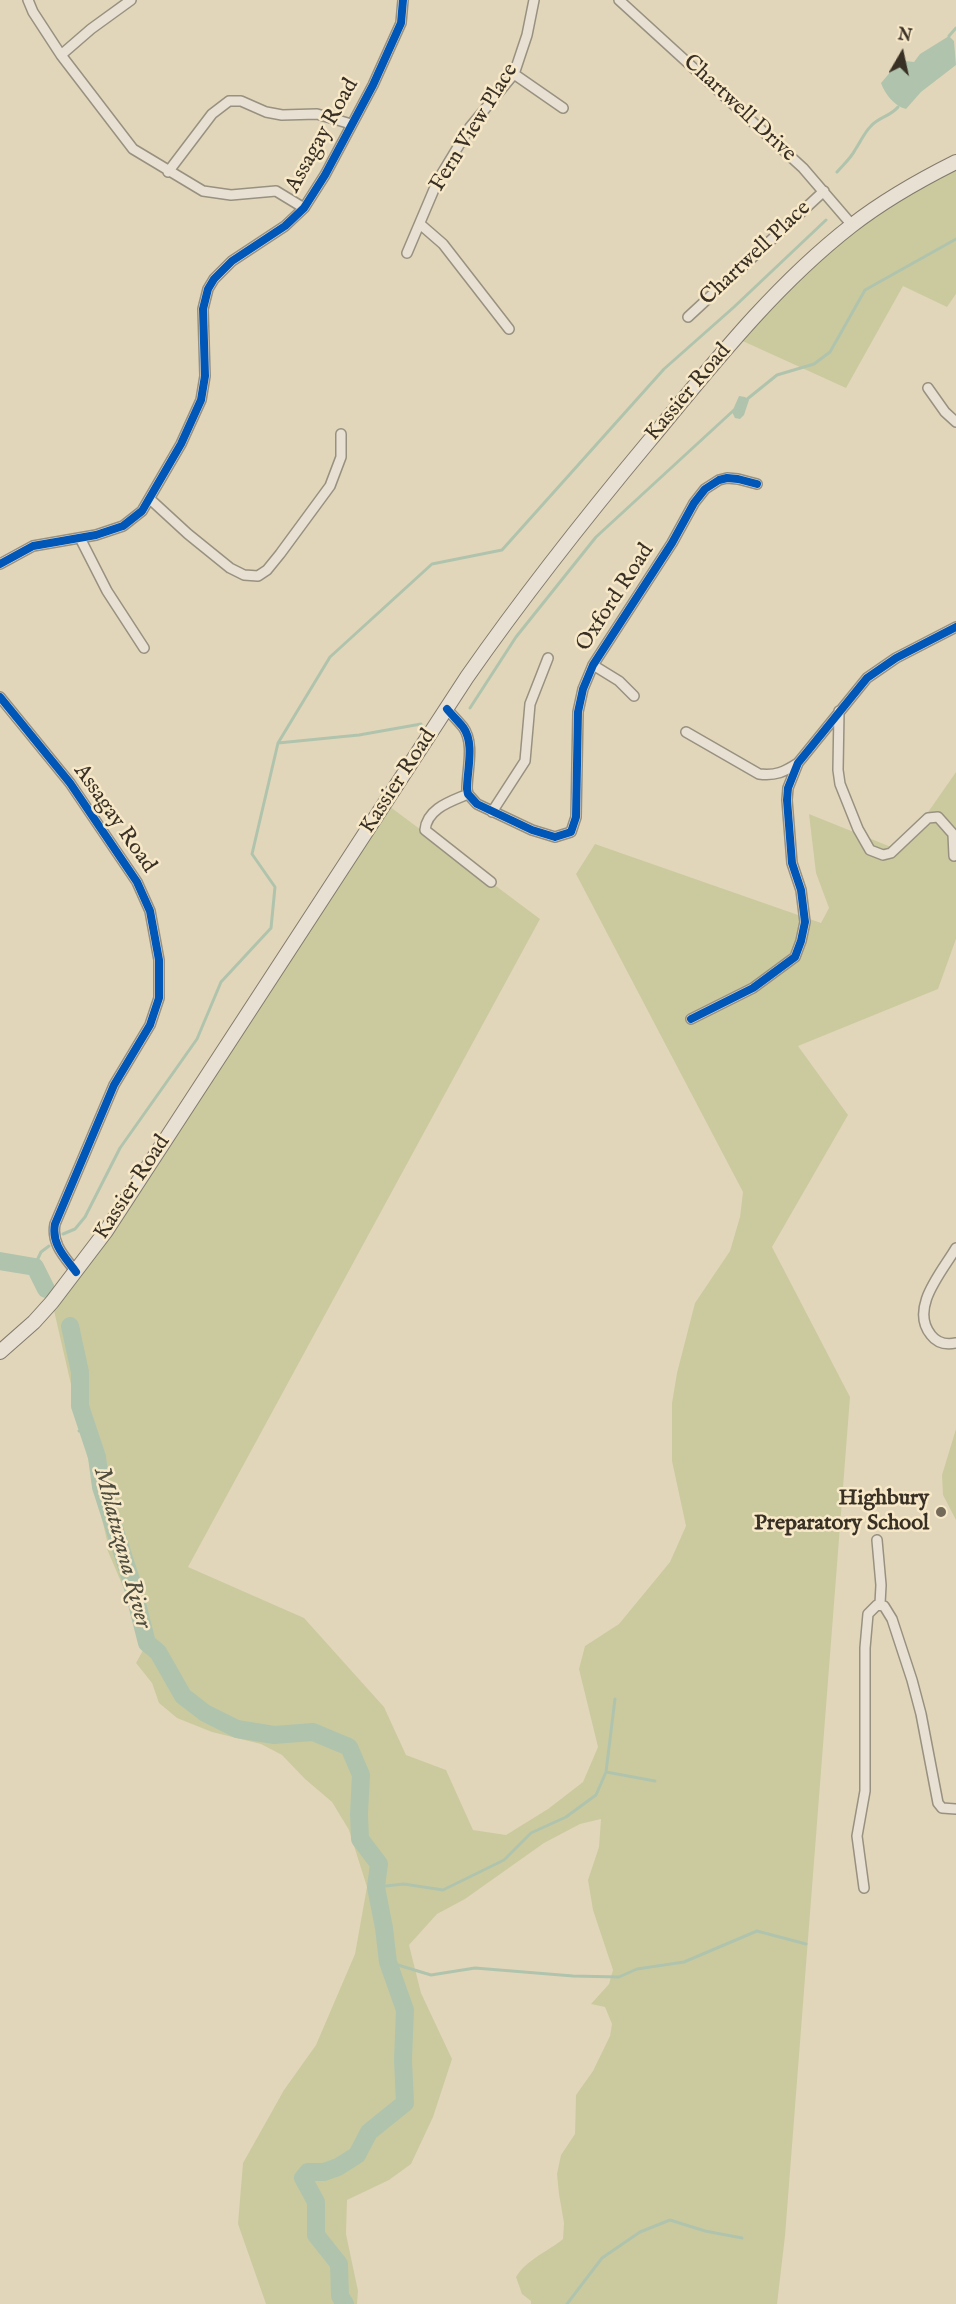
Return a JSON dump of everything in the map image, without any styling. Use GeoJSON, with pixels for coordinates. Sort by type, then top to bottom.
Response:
{"type":"FeatureCollection","features":[{"type":"Feature","properties":{"kind":"main road","name":"Kassier Road"},"geometry":{"type":"LineString","coordinates":[[0,1352],[34,1322],[76,1272],[106,1231],[447,709],[516,607],[554,556],[686,396],[778,291],[852,225],[925,178],[956,162]]}},
{"type":"Feature","properties":{"kind":"street"},"geometry":{"type":"LineString","coordinates":[[28,0],[61,56],[129,146],[189,185],[208,193],[231,195],[276,191],[304,208]]}},
{"type":"Feature","properties":{"kind":"street"},"geometry":{"type":"LineString","coordinates":[[61,56],[91,29],[131,0]]}},
{"type":"Feature","properties":{"kind":"street","name":"Assagay Road"},"geometry":{"type":"LineString","coordinates":[[0,564],[33,546],[80,538],[123,526],[142,512],[151,500],[201,400],[205,376],[203,309],[208,289],[214,279],[232,261],[285,226],[304,208],[325,175],[373,85],[401,23],[403,0]]}},
{"type":"Feature","properties":{"kind":"street","name":"Fern View Place"},"geometry":{"type":"LineString","coordinates":[[407,253],[438,180],[470,128],[514,74],[527,35],[534,0]]}},
{"type":"Feature","properties":{"kind":"street","name":"Chartwell Drive"},"geometry":{"type":"LineString","coordinates":[[619,0],[803,168],[852,225]]}},
{"type":"Feature","properties":{"kind":"street"},"geometry":{"type":"LineString","coordinates":[[514,74],[564,108]]}},
{"type":"Feature","properties":{"kind":"street"},"geometry":{"type":"LineString","coordinates":[[168,172],[217,108],[229,101],[241,101],[266,112],[282,115],[317,114],[351,124]]}},
{"type":"Feature","properties":{"kind":"street","name":"Chartwell Place"},"geometry":{"type":"LineString","coordinates":[[688,317],[824,191]]}},
{"type":"Feature","properties":{"kind":"street"},"geometry":{"type":"LineString","coordinates":[[420,224],[443,244],[509,329]]}},
{"type":"Feature","properties":{"kind":"street"},"geometry":{"type":"LineString","coordinates":[[928,388],[945,412],[956,422]]}},
{"type":"Feature","properties":{"kind":"street"},"geometry":{"type":"LineString","coordinates":[[151,500],[230,568],[244,575],[258,576],[267,570],[280,554],[330,486],[340,457],[341,434]]}},
{"type":"Feature","properties":{"kind":"street","name":"Oxford Road"},"geometry":{"type":"LineString","coordinates":[[468,794],[477,804],[548,837],[566,835],[574,828],[577,802],[578,712],[583,689],[593,665],[705,489],[727,478],[757,484]]}},
{"type":"Feature","properties":{"kind":"street"},"geometry":{"type":"LineString","coordinates":[[80,538],[107,591],[144,648]]}},
{"type":"Feature","properties":{"kind":"street"},"geometry":{"type":"LineString","coordinates":[[686,732],[759,774],[772,776],[784,773],[798,763],[859,686],[877,669],[956,627]]}},
{"type":"Feature","properties":{"kind":"street"},"geometry":{"type":"LineString","coordinates":[[492,812],[525,761],[530,704],[548,658]]}},
{"type":"Feature","properties":{"kind":"street"},"geometry":{"type":"LineString","coordinates":[[593,665],[619,681],[634,696]]}},
{"type":"Feature","properties":{"kind":"street","name":"Assagay Road"},"geometry":{"type":"LineString","coordinates":[[0,697],[70,783],[137,882],[150,911],[159,960],[159,998],[150,1025],[114,1085],[55,1224],[55,1240],[76,1272]]}},
{"type":"Feature","properties":{"kind":"street"},"geometry":{"type":"LineString","coordinates":[[447,709],[464,728],[469,741],[468,794],[436,809],[426,823],[425,830],[491,882]]}},
{"type":"Feature","properties":{"kind":"street"},"geometry":{"type":"LineString","coordinates":[[839,711],[838,770],[840,784],[858,829],[870,850],[883,855],[891,853],[928,818],[938,817],[953,834],[954,856]]}},
{"type":"Feature","properties":{"kind":"street"},"geometry":{"type":"LineString","coordinates":[[691,1019],[753,988],[795,957],[805,922],[801,890],[792,863],[787,800],[788,788],[798,763]]}},
{"type":"Feature","properties":{"kind":"street"},"geometry":{"type":"LineString","coordinates":[[956,1248],[925,1302],[922,1317],[930,1334],[942,1343],[956,1343]]}},
{"type":"Feature","properties":{"kind":"street"},"geometry":{"type":"LineString","coordinates":[[877,1540],[881,1585],[880,1604]]}},
{"type":"Feature","properties":{"kind":"street"},"geometry":{"type":"LineString","coordinates":[[880,1604],[890,1613],[912,1680],[938,1803],[942,1808],[956,1809]]}},
{"type":"Feature","properties":{"kind":"street"},"geometry":{"type":"LineString","coordinates":[[864,1888],[856,1836],[865,1791],[865,1648],[868,1614],[873,1607],[880,1604]]}},
{"type":"Feature","properties":{"kind":"shaded area"},"geometry":{"type":"Polygon","coordinates":[[[949,36],[954,41],[956,65],[921,92],[906,109],[894,102],[881,83],[892,70],[906,61],[914,62],[920,54],[949,36]]]}},
{"type":"Feature","properties":{"kind":"shaded area"},"geometry":{"type":"Polygon","coordinates":[[[956,162],[956,294],[947,307],[903,286],[846,388],[736,338],[821,251],[956,162]]]}},
{"type":"Feature","properties":{"kind":"shaded area"},"geometry":{"type":"Polygon","coordinates":[[[739,396],[749,400],[744,415],[740,419],[735,418],[732,412],[739,396]]]}},
{"type":"Feature","properties":{"kind":"shaded area"},"geometry":{"type":"Polygon","coordinates":[[[956,772],[956,939],[938,989],[798,1046],[848,1115],[772,1247],[850,1397],[785,2236],[777,2304],[531,2304],[531,2301],[522,2294],[516,2277],[520,2271],[563,2239],[564,2223],[557,2174],[561,2155],[575,2134],[576,2095],[593,2071],[610,2036],[612,2024],[605,2007],[591,2004],[609,1984],[613,1970],[593,1910],[588,1880],[599,1847],[601,1819],[580,1824],[544,1843],[465,1899],[437,1914],[409,1945],[421,1993],[452,2059],[433,2117],[411,2164],[389,2180],[347,2200],[346,2234],[358,2291],[357,2304],[266,2304],[238,2224],[243,2163],[284,2090],[316,2045],[355,1954],[367,1887],[349,1830],[332,1802],[282,1755],[261,1744],[212,1732],[177,1718],[159,1703],[152,1683],[136,1663],[147,1643],[107,1549],[108,1545],[52,1302],[385,803],[540,919],[188,1567],[304,1618],[384,1707],[406,1755],[446,1770],[473,1830],[506,1835],[548,1809],[583,1782],[598,1747],[579,1669],[585,1646],[619,1624],[670,1562],[686,1526],[672,1461],[672,1403],[677,1373],[695,1303],[730,1251],[740,1217],[743,1192],[576,874],[595,844],[821,923],[829,908],[816,873],[809,814],[901,851],[956,772]]]}},
{"type":"Feature","properties":{"kind":"shaded area"},"geometry":{"type":"Polygon","coordinates":[[[956,1429],[956,1520],[943,1495],[942,1475],[956,1429]]]}},
{"type":"Feature","properties":{"kind":"waterway"},"geometry":{"type":"LineString","coordinates":[[949,36],[956,28]]}},
{"type":"Feature","properties":{"kind":"waterway"},"geometry":{"type":"LineString","coordinates":[[837,172],[871,126],[898,107]]}},
{"type":"Feature","properties":{"kind":"waterway"},"geometry":{"type":"LineString","coordinates":[[63,1234],[75,1229],[85,1217],[120,1148],[197,1039],[221,982],[271,928],[275,887],[252,854],[278,743],[330,657],[432,564],[502,550],[664,369],[826,220]]}},
{"type":"Feature","properties":{"kind":"waterway"},"geometry":{"type":"LineString","coordinates":[[746,400],[777,375],[814,364],[830,352],[865,290],[956,239]]}},
{"type":"Feature","properties":{"kind":"waterway"},"geometry":{"type":"LineString","coordinates":[[470,708],[516,637],[596,537],[734,410]]}},
{"type":"Feature","properties":{"kind":"waterway"},"geometry":{"type":"LineString","coordinates":[[278,743],[359,735],[421,724]]}},
{"type":"Feature","properties":{"kind":"waterway"},"geometry":{"type":"LineString","coordinates":[[34,1267],[41,1252],[49,1246]]}},
{"type":"Feature","properties":{"kind":"waterway","name":"Mhlatuzana River"},"geometry":{"type":"LineString","coordinates":[[0,1261],[35,1267],[46,1289]]}},
{"type":"Feature","properties":{"kind":"waterway","name":"Mhlatuzana River"},"geometry":{"type":"LineString","coordinates":[[70,1326],[80,1372],[80,1406],[97,1457],[101,1487],[131,1580],[147,1643],[158,1652],[183,1696],[205,1713],[237,1729],[274,1735],[313,1732],[349,1747],[361,1775],[360,1839],[379,1864],[376,1887],[388,1962],[405,2010],[403,2060],[405,2103],[369,2132],[357,2155],[338,2167],[324,2172],[308,2172],[303,2178],[316,2202],[316,2235],[339,2264],[340,2296],[345,2304]]}},
{"type":"Feature","properties":{"kind":"waterway","name":"Mhlatuzana River"},"geometry":{"type":"LineString","coordinates":[[79,1431],[88,1427]]}},
{"type":"Feature","properties":{"kind":"waterway"},"geometry":{"type":"LineString","coordinates":[[376,1887],[404,1884],[443,1890],[504,1860],[531,1833],[566,1817],[596,1795],[606,1772],[615,1699]]}},
{"type":"Feature","properties":{"kind":"waterway"},"geometry":{"type":"LineString","coordinates":[[606,1772],[655,1781]]}},
{"type":"Feature","properties":{"kind":"waterway"},"geometry":{"type":"LineString","coordinates":[[388,1962],[431,1975],[475,1968],[573,1976],[619,1977],[637,1969],[684,1962],[757,1931],[806,1944]]}},
{"type":"Feature","properties":{"kind":"waterway"},"geometry":{"type":"LineString","coordinates":[[567,2304],[602,2258],[640,2232],[670,2220],[705,2231],[742,2238]]}},
{"type":"Feature","properties":{"kind":"cycle path"},"geometry":{"type":"LineString","coordinates":[[0,564],[33,546],[96,535],[123,526],[142,511],[181,444],[201,400],[205,376],[203,309],[208,289],[214,279],[232,261],[285,226],[304,208],[325,175],[373,85],[401,23],[403,0]]}},
{"type":"Feature","properties":{"kind":"cycle path"},"geometry":{"type":"LineString","coordinates":[[447,709],[467,733],[470,749],[467,789],[468,794],[477,804],[532,830],[555,837],[571,832],[576,817],[578,712],[583,689],[593,665],[705,489],[727,478],[757,484]]}},
{"type":"Feature","properties":{"kind":"cycle path"},"geometry":{"type":"LineString","coordinates":[[691,1019],[753,988],[795,957],[805,922],[801,890],[792,863],[787,800],[788,788],[798,763],[867,678],[896,658],[956,627]]}},
{"type":"Feature","properties":{"kind":"cycle path"},"geometry":{"type":"LineString","coordinates":[[0,697],[70,783],[137,882],[150,911],[159,960],[159,998],[150,1025],[114,1085],[55,1224],[57,1244],[76,1272]]}},
{"type":"Feature","properties":{"kind":"place","name":"Highbury Preparatory School"},"geometry":{"type":"Point","coordinates":[941,1512]}}]}
